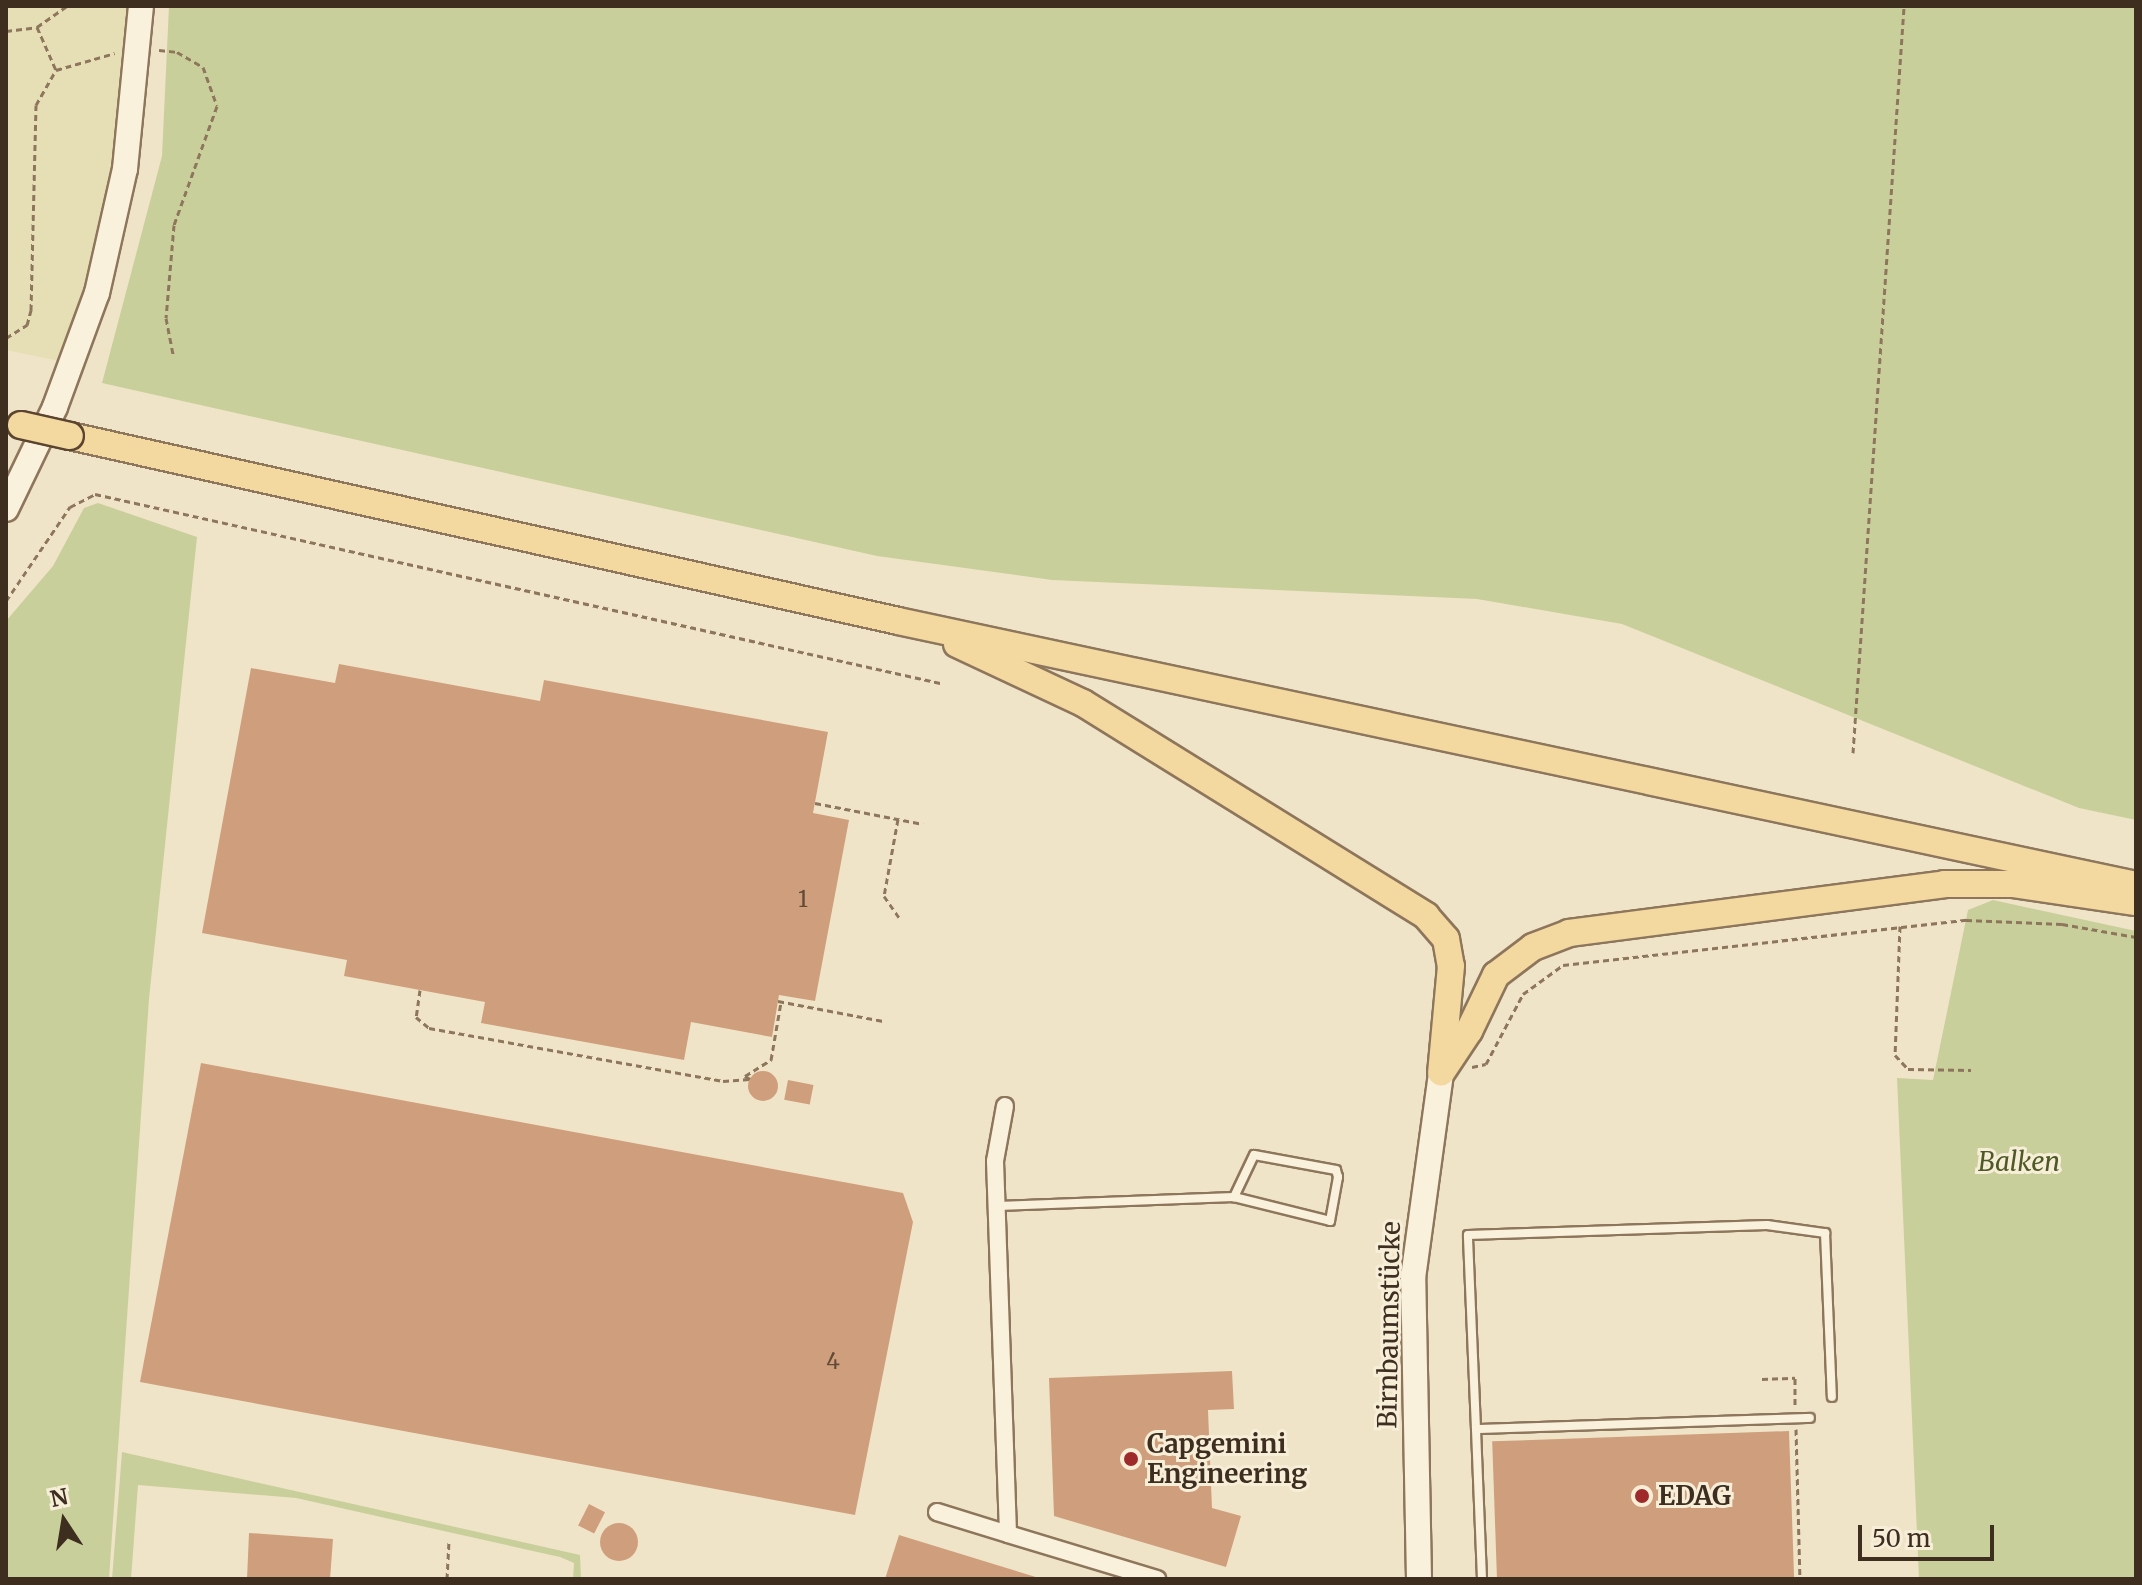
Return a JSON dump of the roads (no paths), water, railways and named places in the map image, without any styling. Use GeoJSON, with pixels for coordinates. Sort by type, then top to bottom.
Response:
{"type":"FeatureCollection","features":[{"type":"Feature","properties":{"kind":"main road"},"geometry":{"type":"LineString","coordinates":[[14,423],[898,621],[2136,885]]}},
{"type":"Feature","properties":{"kind":"main road"},"geometry":{"type":"LineString","coordinates":[[898,621],[1083,703],[1426,916],[1446,939],[1451,966],[1441,1073]]}},
{"type":"Feature","properties":{"kind":"main road"},"geometry":{"type":"LineString","coordinates":[[1441,1073],[1469,1031],[1496,975],[1533,947],[1569,933],[1944,884],[2012,884],[2136,902]]}},
{"type":"Feature","properties":{"kind":"street"},"geometry":{"type":"LineString","coordinates":[[6,509],[55,407],[97,293],[125,169],[141,6]]}},
{"type":"Feature","properties":{"kind":"street","name":"Birnbaumstücke"},"geometry":{"type":"LineString","coordinates":[[1419,1579],[1413,1278],[1441,1073]]}},
{"type":"Feature","properties":{"kind":"street"},"geometry":{"type":"LineString","coordinates":[[1005,1106],[995,1161],[1008,1534]]}},
{"type":"Feature","properties":{"kind":"street"},"geometry":{"type":"LineString","coordinates":[[937,1512],[1157,1579]]}},
{"type":"Feature","properties":{"kind":"lane"},"geometry":{"type":"LineString","coordinates":[[998,1206],[1234,1197],[1330,1221],[1338,1177],[1336,1170],[1254,1155],[1234,1197]]}},
{"type":"Feature","properties":{"kind":"lane"},"geometry":{"type":"LineString","coordinates":[[1482,1579],[1468,1235],[1767,1225],[1825,1233],[1832,1397]]}},
{"type":"Feature","properties":{"kind":"lane"},"geometry":{"type":"LineString","coordinates":[[1476,1429],[1810,1418]]}},
{"type":"Feature","properties":{"kind":"place","name":"Capgemini Engineering"},"geometry":{"type":"Point","coordinates":[1131,1459]}},
{"type":"Feature","properties":{"kind":"place","name":"EDAG"},"geometry":{"type":"Point","coordinates":[1642,1496]}},
{"type":"Feature","properties":{"kind":"park label","name":"Balken"},"geometry":{"type":"Point","coordinates":[2019,1162]}}]}
